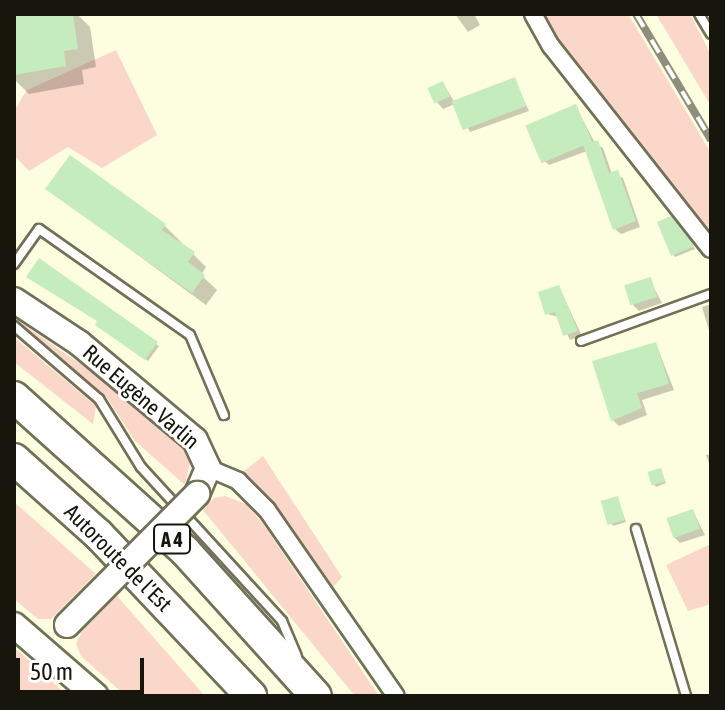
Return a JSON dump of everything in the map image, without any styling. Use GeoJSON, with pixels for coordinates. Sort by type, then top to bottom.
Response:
{"type":"FeatureCollection","features":[{"type":"Feature","properties":{"kind":"highway","name":"A 4"},"geometry":{"type":"LineString","coordinates":[[14,397],[185,551],[312,691]]}},
{"type":"Feature","properties":{"kind":"highway","name":"Autoroute de l’Est"},"geometry":{"type":"LineString","coordinates":[[14,459],[98,534],[251,696]]}},
{"type":"Feature","properties":{"kind":"main road","name":"Rue Eugène Varlin"},"geometry":{"type":"LineString","coordinates":[[14,300],[79,343],[195,440],[208,468]]}},
{"type":"Feature","properties":{"kind":"main road"},"geometry":{"type":"LineString","coordinates":[[66,668],[61,646],[67,625],[197,494],[208,468]]}},
{"type":"Feature","properties":{"kind":"main road"},"geometry":{"type":"LineString","coordinates":[[20,631],[67,625]]}},
{"type":"Feature","properties":{"kind":"main road"},"geometry":{"type":"LineString","coordinates":[[20,631],[96,696]]}},
{"type":"Feature","properties":{"kind":"street"},"geometry":{"type":"LineString","coordinates":[[533,14],[551,46],[711,249]]}},
{"type":"Feature","properties":{"kind":"street","name":"Rue Eugène Varlin"},"geometry":{"type":"LineString","coordinates":[[208,468],[238,481],[267,510],[396,696]]}},
{"type":"Feature","properties":{"kind":"lane"},"geometry":{"type":"LineString","coordinates":[[699,14],[711,34]]}},
{"type":"Feature","properties":{"kind":"lane"},"geometry":{"type":"LineString","coordinates":[[14,264],[17,253],[39,229],[190,335],[224,415]]}},
{"type":"Feature","properties":{"kind":"lane"},"geometry":{"type":"LineString","coordinates":[[581,341],[711,294]]}},
{"type":"Feature","properties":{"kind":"lane"},"geometry":{"type":"LineString","coordinates":[[14,326],[99,399],[141,467],[282,621],[312,691]]}},
{"type":"Feature","properties":{"kind":"lane"},"geometry":{"type":"LineString","coordinates":[[636,529],[686,696]]}},
{"type":"Feature","properties":{"kind":"shaded area"},"geometry":{"type":"Polygon","coordinates":[[[533,14],[628,14],[711,153],[711,240],[533,14]]]}},
{"type":"Feature","properties":{"kind":"shaded area"},"geometry":{"type":"Polygon","coordinates":[[[656,14],[690,14],[711,55],[711,106],[656,14]]]}},
{"type":"Feature","properties":{"kind":"shaded area"},"geometry":{"type":"Polygon","coordinates":[[[116,50],[157,135],[102,168],[68,147],[29,171],[14,155],[14,111],[27,90],[116,50]]]}},
{"type":"Feature","properties":{"kind":"shaded area"},"geometry":{"type":"Polygon","coordinates":[[[14,318],[118,390],[177,442],[191,458],[185,485],[135,441],[107,398],[14,318]]]}},
{"type":"Feature","properties":{"kind":"shaded area"},"geometry":{"type":"Polygon","coordinates":[[[14,337],[96,406],[93,424],[14,362],[14,337]]]}},
{"type":"Feature","properties":{"kind":"shaded area"},"geometry":{"type":"Polygon","coordinates":[[[263,456],[342,577],[333,587],[282,515],[243,472],[263,456]]]}},
{"type":"Feature","properties":{"kind":"shaded area"},"geometry":{"type":"Polygon","coordinates":[[[225,496],[246,504],[264,525],[379,696],[355,696],[203,510],[214,498],[225,496]]]}},
{"type":"Feature","properties":{"kind":"shaded area"},"geometry":{"type":"Polygon","coordinates":[[[14,502],[96,574],[51,619],[38,619],[14,599],[14,502]]]}},
{"type":"Feature","properties":{"kind":"shaded area"},"geometry":{"type":"Polygon","coordinates":[[[711,544],[711,604],[688,611],[666,565],[711,544]]]}},
{"type":"Feature","properties":{"kind":"shaded area"},"geometry":{"type":"Polygon","coordinates":[[[116,596],[205,696],[126,696],[81,656],[76,644],[81,633],[116,596]]]}},
{"type":"Feature","properties":{"kind":"shaded area"},"geometry":{"type":"Polygon","coordinates":[[[14,647],[68,696],[14,696],[14,647]]]}},
{"type":"Feature","properties":{"kind":"building"},"geometry":{"type":"Polygon","coordinates":[[[14,14],[73,14],[78,49],[64,51],[66,66],[14,75],[14,14]]]}},
{"type":"Feature","properties":{"kind":"building"},"geometry":{"type":"Polygon","coordinates":[[[515,77],[526,106],[463,130],[452,101],[515,77]]]}},
{"type":"Feature","properties":{"kind":"building"},"geometry":{"type":"Polygon","coordinates":[[[443,81],[450,97],[434,103],[427,88],[443,81]]]}},
{"type":"Feature","properties":{"kind":"building"},"geometry":{"type":"Polygon","coordinates":[[[576,104],[592,142],[541,163],[525,125],[576,104]]]}},
{"type":"Feature","properties":{"kind":"building"},"geometry":{"type":"Polygon","coordinates":[[[598,140],[609,173],[618,170],[636,221],[613,230],[583,145],[598,140]]]}},
{"type":"Feature","properties":{"kind":"building"},"geometry":{"type":"Polygon","coordinates":[[[70,155],[166,224],[162,230],[195,252],[188,262],[205,275],[192,293],[45,189],[70,155]]]}},
{"type":"Feature","properties":{"kind":"building"},"geometry":{"type":"Polygon","coordinates":[[[671,216],[695,246],[671,256],[657,222],[671,216]]]}},
{"type":"Feature","properties":{"kind":"building"},"geometry":{"type":"Polygon","coordinates":[[[39,258],[158,342],[145,360],[95,325],[97,321],[26,277],[39,258]]]}},
{"type":"Feature","properties":{"kind":"building"},"geometry":{"type":"Polygon","coordinates":[[[651,277],[657,297],[630,305],[624,285],[651,277]]]}},
{"type":"Feature","properties":{"kind":"building"},"geometry":{"type":"Polygon","coordinates":[[[559,285],[578,331],[563,336],[555,312],[545,315],[538,292],[559,285]]]}},
{"type":"Feature","properties":{"kind":"building"},"geometry":{"type":"Polygon","coordinates":[[[656,342],[669,384],[637,393],[642,408],[611,421],[592,361],[656,342]]]}},
{"type":"Feature","properties":{"kind":"building"},"geometry":{"type":"Polygon","coordinates":[[[661,468],[665,481],[652,485],[648,472],[661,468]]]}},
{"type":"Feature","properties":{"kind":"building"},"geometry":{"type":"Polygon","coordinates":[[[618,496],[625,520],[608,525],[601,501],[618,496]]]}},
{"type":"Feature","properties":{"kind":"building"},"geometry":{"type":"Polygon","coordinates":[[[693,509],[700,529],[673,538],[667,518],[693,509]]]}},
{"type":"Feature","properties":{"kind":"railway"},"geometry":{"type":"LineString","coordinates":[[636,14],[711,140]]}}]}
